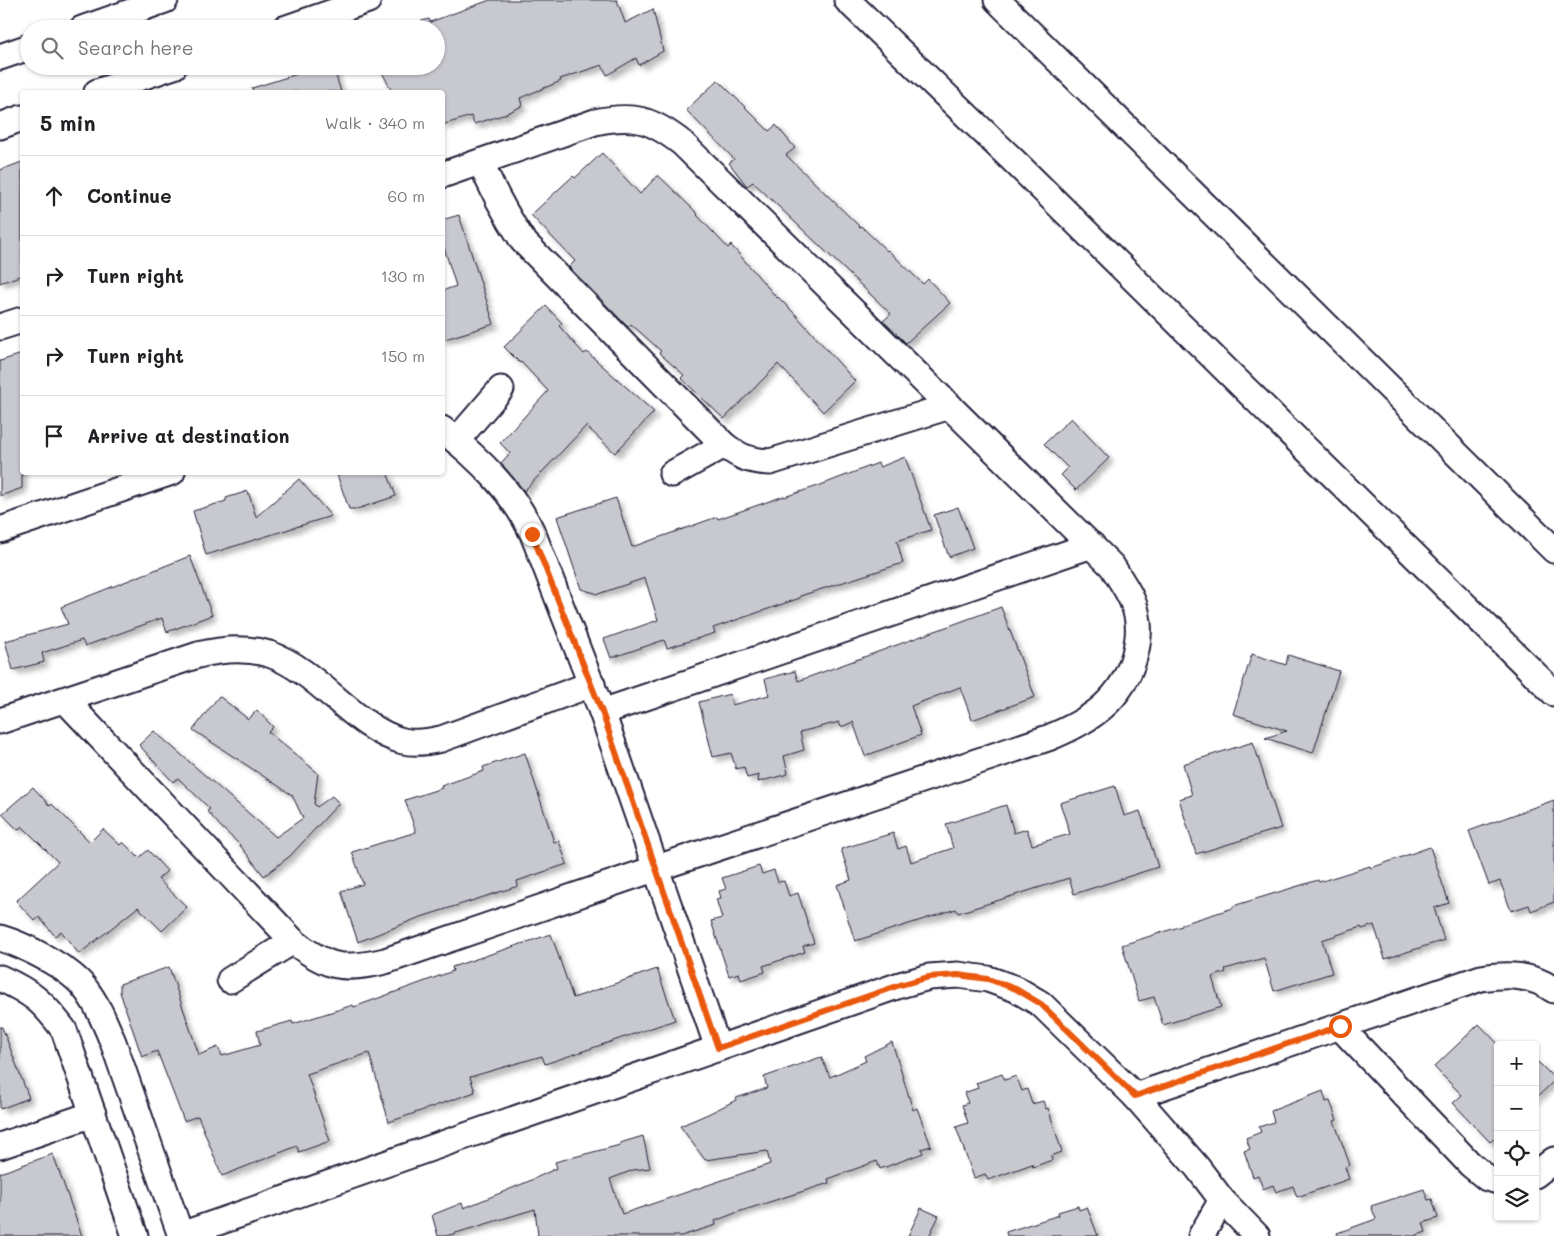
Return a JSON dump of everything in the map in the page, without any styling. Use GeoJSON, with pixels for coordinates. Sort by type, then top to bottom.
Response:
{"type":"FeatureCollection","features":[{"type":"Feature","properties":{"kind":"street"},"geometry":{"type":"LineString","coordinates":[[108,20],[166,0]]}},
{"type":"Feature","properties":{"kind":"street"},"geometry":{"type":"LineString","coordinates":[[310,20],[368,0]]}},
{"type":"Feature","properties":{"kind":"street"},"geometry":{"type":"LineString","coordinates":[[847,0],[1018,165],[1554,693]]}},
{"type":"Feature","properties":{"kind":"street"},"geometry":{"type":"LineString","coordinates":[[997,0],[1554,550]]}},
{"type":"Feature","properties":{"kind":"street"},"geometry":{"type":"LineString","coordinates":[[0,57],[20,50]]}},
{"type":"Feature","properties":{"kind":"street"},"geometry":{"type":"LineString","coordinates":[[103,90],[147,75]]}},
{"type":"Feature","properties":{"kind":"street"},"geometry":{"type":"LineString","coordinates":[[65,700],[293,941],[312,956],[336,965],[361,967],[385,961],[1048,738],[1074,728],[1098,712],[1118,692],[1131,668],[1138,642],[1137,616],[1127,590],[1112,566],[682,143],[662,128],[640,119],[617,118],[595,122],[445,174]]}},
{"type":"Feature","properties":{"kind":"street"},"geometry":{"type":"LineString","coordinates":[[0,126],[20,119]]}},
{"type":"Feature","properties":{"kind":"street"},"geometry":{"type":"LineString","coordinates":[[481,162],[506,216],[523,241],[724,445],[738,455],[753,461],[770,462],[950,406]]}},
{"type":"Feature","properties":{"kind":"street"},"geometry":{"type":"LineString","coordinates":[[0,328],[20,321]]}},
{"type":"Feature","properties":{"kind":"street"},"geometry":{"type":"LineString","coordinates":[[501,389],[449,435],[500,483],[525,518],[592,684],[718,1048]]}},
{"type":"Feature","properties":{"kind":"street"},"geometry":{"type":"LineString","coordinates":[[672,474],[724,445]]}},
{"type":"Feature","properties":{"kind":"street"},"geometry":{"type":"LineString","coordinates":[[0,530],[163,475]]}},
{"type":"Feature","properties":{"kind":"street"},"geometry":{"type":"LineString","coordinates":[[602,712],[1092,545]]}},
{"type":"Feature","properties":{"kind":"street"},"geometry":{"type":"LineString","coordinates":[[0,721],[218,650],[250,650],[270,655],[289,663],[385,735],[404,742],[424,743],[441,739],[592,684]]}},
{"type":"Feature","properties":{"kind":"street"},"geometry":{"type":"LineString","coordinates":[[0,938],[29,949],[73,976],[84,987],[99,1012],[113,1042],[181,1235],[900,985],[929,977],[958,975],[988,979],[1016,989],[1041,1004],[1135,1096],[1197,1167],[1222,1200],[1257,1236]]}},
{"type":"Feature","properties":{"kind":"street"},"geometry":{"type":"LineString","coordinates":[[230,980],[293,941]]}},
{"type":"Feature","properties":{"kind":"street"},"geometry":{"type":"LineString","coordinates":[[1135,1096],[1481,978],[1502,975],[1524,976],[1544,983],[1554,990]]}},
{"type":"Feature","properties":{"kind":"street"},"geometry":{"type":"LineString","coordinates":[[0,978],[23,988],[46,1006],[64,1030],[135,1236]]}},
{"type":"Feature","properties":{"kind":"street"},"geometry":{"type":"LineString","coordinates":[[1340,1026],[1470,1164],[1487,1178],[1494,1180]]}},
{"type":"Feature","properties":{"kind":"street"},"geometry":{"type":"LineString","coordinates":[[0,1146],[93,1114]]}},
{"type":"Feature","properties":{"kind":"street"},"geometry":{"type":"LineString","coordinates":[[1539,1172],[1554,1160]]}},
{"type":"Feature","properties":{"kind":"street"},"geometry":{"type":"LineString","coordinates":[[1201,1236],[1222,1200]]}},
{"type":"Feature","properties":{"kind":"building"},"geometry":{"type":"Polygon","coordinates":[[[490,0],[617,0],[625,23],[653,9],[663,51],[639,65],[636,58],[607,75],[602,65],[560,79],[561,81],[520,98],[522,106],[503,115],[474,124],[471,116],[445,124],[445,90],[391,90],[384,75],[445,75],[445,20],[435,20],[490,0]]]}},
{"type":"Feature","properties":{"kind":"building"},"geometry":{"type":"Polygon","coordinates":[[[294,75],[336,75],[340,90],[252,90],[252,88],[294,75]]]}},
{"type":"Feature","properties":{"kind":"building"},"geometry":{"type":"Polygon","coordinates":[[[718,80],[769,131],[776,125],[795,148],[786,155],[860,227],[888,250],[923,284],[928,279],[950,303],[906,343],[883,321],[891,314],[753,182],[747,186],[729,163],[734,159],[686,110],[718,80]]]}},
{"type":"Feature","properties":{"kind":"building"},"geometry":{"type":"Polygon","coordinates":[[[602,153],[640,194],[658,175],[698,214],[728,248],[731,245],[777,298],[795,314],[855,381],[823,412],[778,364],[724,419],[681,378],[684,375],[659,353],[661,351],[631,324],[628,327],[569,267],[575,261],[531,215],[573,176],[575,178],[602,153]]]}},
{"type":"Feature","properties":{"kind":"building"},"geometry":{"type":"Polygon","coordinates":[[[20,163],[20,276],[0,283],[0,170],[20,163]]]}},
{"type":"Feature","properties":{"kind":"building"},"geometry":{"type":"Polygon","coordinates":[[[459,215],[494,324],[445,339],[445,290],[456,286],[445,251],[445,219],[459,215]]]}},
{"type":"Feature","properties":{"kind":"building"},"geometry":{"type":"Polygon","coordinates":[[[546,306],[562,323],[559,326],[584,354],[587,352],[654,412],[615,453],[586,426],[524,491],[501,463],[510,453],[500,443],[548,391],[504,347],[546,306]]]}},
{"type":"Feature","properties":{"kind":"building"},"geometry":{"type":"Polygon","coordinates":[[[20,355],[20,475],[22,475],[22,488],[0,496],[0,361],[20,355]]]}},
{"type":"Feature","properties":{"kind":"building"},"geometry":{"type":"Polygon","coordinates":[[[1071,418],[1109,458],[1076,490],[1061,475],[1068,468],[1044,444],[1071,418]]]}},
{"type":"Feature","properties":{"kind":"building"},"geometry":{"type":"Polygon","coordinates":[[[905,457],[931,530],[897,541],[903,563],[800,596],[800,598],[713,628],[715,633],[667,648],[664,640],[611,658],[604,639],[658,620],[645,578],[598,594],[581,589],[557,517],[616,498],[632,547],[717,517],[718,519],[818,486],[878,463],[880,467],[905,457]]]}},
{"type":"Feature","properties":{"kind":"building"},"geometry":{"type":"Polygon","coordinates":[[[337,475],[388,475],[396,496],[357,509],[349,509],[337,475]]]}},
{"type":"Feature","properties":{"kind":"building"},"geometry":{"type":"Polygon","coordinates":[[[299,479],[331,516],[206,555],[193,511],[226,501],[226,498],[248,491],[256,517],[299,479]]]}},
{"type":"Feature","properties":{"kind":"building"},"geometry":{"type":"Polygon","coordinates":[[[958,507],[973,548],[949,557],[934,515],[958,507]]]}},
{"type":"Feature","properties":{"kind":"building"},"geometry":{"type":"Polygon","coordinates":[[[190,556],[212,615],[167,632],[162,618],[85,646],[82,640],[42,653],[44,662],[13,670],[5,641],[68,624],[61,607],[190,556]]]}},
{"type":"Feature","properties":{"kind":"building"},"geometry":{"type":"Polygon","coordinates":[[[1001,607],[1035,697],[972,720],[960,687],[911,706],[921,735],[865,756],[853,722],[841,727],[839,722],[800,732],[804,750],[784,756],[788,774],[758,782],[759,775],[747,778],[744,767],[736,769],[731,753],[713,757],[699,702],[730,694],[732,705],[769,695],[765,679],[795,671],[798,681],[1001,607]]]}},
{"type":"Feature","properties":{"kind":"building"},"geometry":{"type":"Polygon","coordinates":[[[1252,654],[1286,665],[1288,655],[1339,671],[1313,753],[1265,738],[1287,731],[1233,714],[1252,654]]]}},
{"type":"Feature","properties":{"kind":"building"},"geometry":{"type":"Polygon","coordinates":[[[219,696],[248,719],[257,710],[273,727],[268,732],[318,773],[314,804],[317,807],[332,796],[339,803],[290,856],[264,876],[239,844],[207,811],[210,809],[178,778],[173,782],[139,745],[154,731],[276,837],[303,818],[292,795],[193,730],[219,696]]]}},
{"type":"Feature","properties":{"kind":"building"},"geometry":{"type":"Polygon","coordinates":[[[1253,742],[1281,828],[1196,854],[1179,799],[1192,795],[1183,764],[1253,742]]]}},
{"type":"Feature","properties":{"kind":"building"},"geometry":{"type":"Polygon","coordinates":[[[525,753],[554,842],[559,841],[567,864],[517,881],[518,886],[418,918],[358,942],[341,891],[363,884],[352,852],[416,832],[405,800],[442,788],[441,786],[484,771],[483,767],[525,753]]]}},
{"type":"Feature","properties":{"kind":"building"},"geometry":{"type":"Polygon","coordinates":[[[1115,786],[1124,816],[1140,811],[1158,867],[1074,894],[1069,878],[958,913],[956,909],[855,941],[837,885],[851,880],[841,849],[893,833],[898,849],[906,846],[911,862],[953,848],[946,824],[1006,805],[1014,833],[1027,829],[1032,845],[1070,834],[1060,803],[1115,786]]]}},
{"type":"Feature","properties":{"kind":"building"},"geometry":{"type":"Polygon","coordinates":[[[33,787],[50,806],[52,804],[90,842],[103,829],[120,845],[123,842],[139,858],[148,850],[167,871],[158,879],[187,907],[162,931],[138,907],[79,954],[61,931],[55,936],[39,917],[35,921],[16,901],[58,862],[22,826],[18,830],[2,814],[33,787]]]}},
{"type":"Feature","properties":{"kind":"building"},"geometry":{"type":"Polygon","coordinates":[[[1554,800],[1554,902],[1531,911],[1529,905],[1511,911],[1500,881],[1489,885],[1469,831],[1554,800]]]}},
{"type":"Feature","properties":{"kind":"building"},"geometry":{"type":"Polygon","coordinates":[[[1430,847],[1449,903],[1434,908],[1444,940],[1385,959],[1374,925],[1362,929],[1361,927],[1322,940],[1332,973],[1274,991],[1264,958],[1225,969],[1226,972],[1212,977],[1221,1007],[1163,1025],[1154,997],[1139,1001],[1122,945],[1182,926],[1182,924],[1233,908],[1233,906],[1318,880],[1319,882],[1370,866],[1371,868],[1430,847]]]}},
{"type":"Feature","properties":{"kind":"building"},"geometry":{"type":"Polygon","coordinates":[[[759,866],[762,874],[774,870],[778,882],[784,881],[789,896],[798,893],[814,943],[803,946],[805,952],[763,966],[765,972],[741,980],[739,973],[729,976],[711,921],[722,918],[716,899],[721,898],[719,891],[726,889],[722,878],[759,866]]]}},
{"type":"Feature","properties":{"kind":"building"},"geometry":{"type":"Polygon","coordinates":[[[551,934],[573,998],[657,969],[675,1020],[545,1064],[542,1056],[470,1077],[475,1092],[389,1122],[369,1053],[307,1074],[330,1141],[299,1152],[297,1146],[222,1176],[198,1116],[184,1121],[157,1051],[142,1057],[120,992],[120,984],[169,967],[199,1055],[218,1047],[222,1056],[260,1045],[257,1031],[292,1021],[293,1024],[353,1005],[354,1007],[453,971],[452,967],[551,934]]]}},
{"type":"Feature","properties":{"kind":"building"},"geometry":{"type":"Polygon","coordinates":[[[1479,1024],[1495,1041],[1494,1138],[1490,1142],[1453,1103],[1462,1095],[1434,1067],[1479,1024]]]}},
{"type":"Feature","properties":{"kind":"building"},"geometry":{"type":"Polygon","coordinates":[[[0,1027],[2,1027],[29,1098],[0,1109],[0,1027]]]}},
{"type":"Feature","properties":{"kind":"building"},"geometry":{"type":"Polygon","coordinates":[[[892,1042],[913,1110],[917,1108],[931,1146],[921,1149],[923,1153],[880,1169],[877,1161],[828,1179],[829,1183],[738,1212],[715,1221],[716,1225],[681,1236],[538,1236],[535,1209],[446,1236],[438,1236],[432,1215],[462,1203],[464,1208],[527,1182],[557,1168],[555,1162],[620,1145],[620,1143],[643,1136],[650,1168],[633,1170],[610,1179],[622,1214],[770,1164],[767,1151],[705,1160],[680,1126],[736,1100],[736,1098],[767,1088],[764,1077],[821,1057],[830,1077],[866,1061],[864,1056],[892,1042]]]}},
{"type":"Feature","properties":{"kind":"building"},"geometry":{"type":"Polygon","coordinates":[[[1539,1063],[1554,1078],[1554,1081],[1539,1095],[1539,1063]]]}},
{"type":"Feature","properties":{"kind":"building"},"geometry":{"type":"Polygon","coordinates":[[[1002,1074],[1005,1080],[1016,1076],[1022,1091],[1027,1089],[1032,1104],[1043,1101],[1046,1109],[1048,1108],[1062,1152],[1051,1156],[1052,1160],[1033,1167],[1032,1164],[988,1180],[985,1174],[974,1178],[956,1127],[968,1123],[962,1105],[968,1103],[964,1093],[978,1088],[976,1083],[1002,1074]]]}},
{"type":"Feature","properties":{"kind":"building"},"geometry":{"type":"Polygon","coordinates":[[[1323,1091],[1326,1102],[1330,1101],[1337,1120],[1334,1121],[1350,1165],[1345,1167],[1349,1179],[1297,1197],[1293,1186],[1276,1192],[1273,1185],[1263,1189],[1258,1175],[1253,1177],[1244,1151],[1250,1149],[1246,1138],[1261,1132],[1259,1127],[1274,1122],[1271,1111],[1323,1091]]]}},
{"type":"Feature","properties":{"kind":"building"},"geometry":{"type":"Polygon","coordinates":[[[53,1154],[82,1236],[0,1236],[0,1173],[53,1154]]]}},
{"type":"Feature","properties":{"kind":"building"},"geometry":{"type":"Polygon","coordinates":[[[1424,1189],[1428,1200],[1432,1199],[1438,1218],[1423,1223],[1426,1232],[1414,1236],[1338,1236],[1337,1233],[1376,1219],[1371,1206],[1424,1189]]]}},
{"type":"Feature","properties":{"kind":"building"},"geometry":{"type":"Polygon","coordinates":[[[1078,1206],[1079,1210],[1087,1207],[1098,1236],[1007,1236],[1006,1232],[1059,1215],[1058,1212],[1078,1206]]]}},
{"type":"Feature","properties":{"kind":"building"},"geometry":{"type":"Polygon","coordinates":[[[921,1208],[939,1216],[929,1236],[908,1236],[921,1208]]]}},
{"type":"Feature","properties":{"kind":"route"},"geometry":{"type":"LineString","coordinates":[[532,534],[602,712],[718,1048],[900,985],[929,977],[958,975],[988,979],[1016,989],[1041,1004],[1135,1096],[1340,1026]]}}]}
